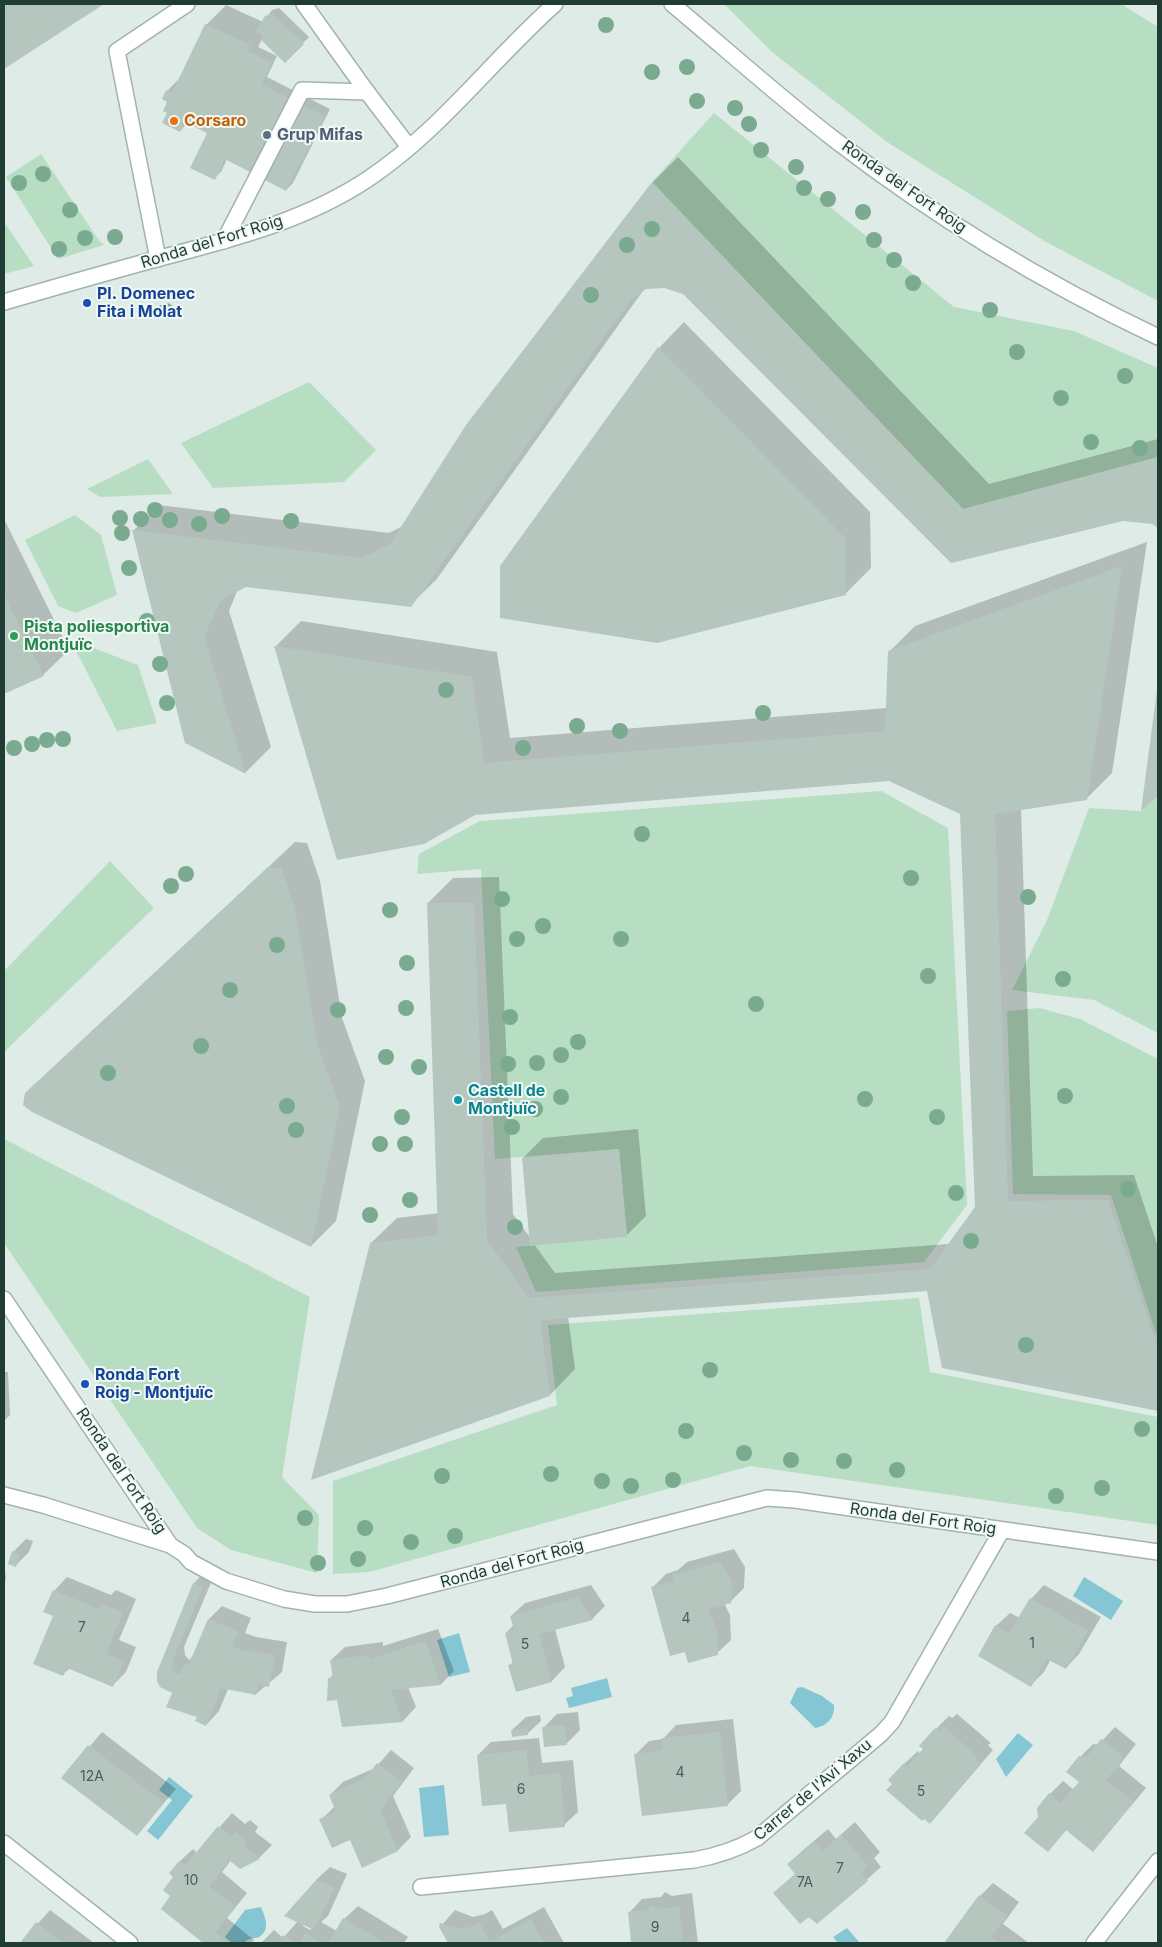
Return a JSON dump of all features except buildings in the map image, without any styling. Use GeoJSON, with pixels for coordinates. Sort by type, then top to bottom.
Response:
{"type":"FeatureCollection","features":[{"type":"Feature","properties":{"kind":"street"},"geometry":{"type":"LineString","coordinates":[[158,259],[117,51],[187,4]]}},
{"type":"Feature","properties":{"kind":"street"},"geometry":{"type":"LineString","coordinates":[[304,4],[366,92],[410,147]]}},
{"type":"Feature","properties":{"kind":"street","name":"Ronda del Fort Roig"},"geometry":{"type":"LineString","coordinates":[[4,302],[277,225],[367,180],[410,147],[455,105],[522,34],[555,4]]}},
{"type":"Feature","properties":{"kind":"street","name":"Ronda del Fort Roig"},"geometry":{"type":"LineString","coordinates":[[672,4],[834,139],[898,186],[1042,278],[1158,337]]}},
{"type":"Feature","properties":{"kind":"street"},"geometry":{"type":"LineString","coordinates":[[224,241],[302,90],[366,92]]}},
{"type":"Feature","properties":{"kind":"street","name":"Ronda del Fort Roig"},"geometry":{"type":"LineString","coordinates":[[4,1299],[170,1544],[184,1554],[191,1562],[226,1580],[258,1592],[315,1604],[347,1604],[406,1591],[767,1498],[795,1500],[1158,1552]]}},
{"type":"Feature","properties":{"kind":"street"},"geometry":{"type":"LineString","coordinates":[[4,1494],[43,1504],[170,1544]]}},
{"type":"Feature","properties":{"kind":"street","name":"Carrer de l'Avi Xaxu"},"geometry":{"type":"LineString","coordinates":[[421,1887],[694,1860],[718,1856],[739,1849],[757,1838],[881,1734],[892,1722],[1002,1530]]}},
{"type":"Feature","properties":{"kind":"street"},"geometry":{"type":"LineString","coordinates":[[4,1843],[130,1943]]}},
{"type":"Feature","properties":{"kind":"street"},"geometry":{"type":"LineString","coordinates":[[1094,1943],[1158,1860]]}},
{"type":"Feature","properties":{"kind":"green space"},"geometry":{"type":"Polygon","coordinates":[[[724,4],[1121,4],[1158,27],[1158,301],[1046,242],[887,142],[772,52],[724,4]]]}},
{"type":"Feature","properties":{"kind":"green space"},"geometry":{"type":"Polygon","coordinates":[[[714,113],[954,307],[1074,331],[1158,368],[1158,457],[963,509],[652,182],[714,113]]]}},
{"type":"Feature","properties":{"kind":"green space"},"geometry":{"type":"Polygon","coordinates":[[[41,154],[98,239],[104,245],[58,259],[6,177],[41,154]]]}},
{"type":"Feature","properties":{"kind":"green space"},"geometry":{"type":"Polygon","coordinates":[[[6,225],[34,266],[4,274],[4,226],[6,225]]]}},
{"type":"Feature","properties":{"kind":"green space"},"geometry":{"type":"Polygon","coordinates":[[[309,382],[376,450],[344,482],[213,488],[181,443],[309,382]]]}},
{"type":"Feature","properties":{"kind":"green space"},"geometry":{"type":"Polygon","coordinates":[[[148,459],[173,494],[100,497],[87,489],[148,459]]]}},
{"type":"Feature","properties":{"kind":"green space"},"geometry":{"type":"Polygon","coordinates":[[[75,515],[101,535],[117,595],[76,613],[58,606],[25,540],[75,515]]]}},
{"type":"Feature","properties":{"kind":"green space"},"geometry":{"type":"Polygon","coordinates":[[[70,639],[138,665],[157,723],[117,731],[70,639]]]}},
{"type":"Feature","properties":{"kind":"green space"},"geometry":{"type":"Polygon","coordinates":[[[881,791],[948,828],[967,1205],[924,1262],[536,1292],[516,1247],[627,1237],[619,1149],[495,1159],[481,869],[417,874],[419,854],[480,821],[881,791]]]}},
{"type":"Feature","properties":{"kind":"green space"},"geometry":{"type":"Polygon","coordinates":[[[1158,796],[1158,1033],[1094,1000],[1012,990],[1047,920],[1089,808],[1141,811],[1158,796]]]}},
{"type":"Feature","properties":{"kind":"green space"},"geometry":{"type":"Polygon","coordinates":[[[110,861],[154,908],[4,1052],[4,971],[110,861]]]}},
{"type":"Feature","properties":{"kind":"green space"},"geometry":{"type":"Polygon","coordinates":[[[1039,1008],[1080,1019],[1158,1059],[1158,1339],[1111,1195],[1013,1194],[1007,1011],[1039,1008]]]}},
{"type":"Feature","properties":{"kind":"green space"},"geometry":{"type":"Polygon","coordinates":[[[4,1139],[310,1297],[282,1477],[319,1515],[317,1573],[231,1550],[197,1528],[4,1243],[4,1139]]]}},
{"type":"Feature","properties":{"kind":"green space"},"geometry":{"type":"Polygon","coordinates":[[[919,1298],[930,1372],[1158,1417],[1158,1525],[750,1466],[369,1572],[333,1574],[333,1481],[557,1405],[548,1325],[919,1298]]]}},
{"type":"Feature","properties":{"kind":"water"},"geometry":{"type":"Polygon","coordinates":[[[1084,1577],[1123,1601],[1111,1620],[1073,1596],[1084,1577]]]}},
{"type":"Feature","properties":{"kind":"water"},"geometry":{"type":"Polygon","coordinates":[[[459,1633],[470,1672],[449,1677],[437,1640],[459,1633]]]}},
{"type":"Feature","properties":{"kind":"water"},"geometry":{"type":"Polygon","coordinates":[[[607,1678],[612,1697],[569,1708],[566,1698],[573,1696],[571,1688],[607,1678]]]}},
{"type":"Feature","properties":{"kind":"water"},"geometry":{"type":"Polygon","coordinates":[[[802,1687],[822,1696],[834,1705],[832,1717],[827,1723],[815,1728],[790,1703],[797,1688],[802,1687]]]}},
{"type":"Feature","properties":{"kind":"water"},"geometry":{"type":"Polygon","coordinates":[[[1018,1733],[1033,1745],[1006,1777],[996,1759],[1018,1733]]]}},
{"type":"Feature","properties":{"kind":"water"},"geometry":{"type":"Polygon","coordinates":[[[169,1777],[193,1796],[158,1840],[147,1831],[172,1800],[159,1790],[169,1777]]]}},
{"type":"Feature","properties":{"kind":"water"},"geometry":{"type":"Polygon","coordinates":[[[444,1785],[449,1835],[424,1837],[419,1788],[444,1785]]]}},
{"type":"Feature","properties":{"kind":"water"},"geometry":{"type":"Polygon","coordinates":[[[261,1907],[266,1923],[263,1934],[244,1943],[232,1943],[225,1937],[245,1910],[261,1907]]]}},
{"type":"Feature","properties":{"kind":"water"},"geometry":{"type":"Polygon","coordinates":[[[847,1928],[860,1943],[838,1943],[833,1937],[847,1928]]]}},
{"type":"Feature","properties":{"kind":"place","name":"Corsaro"},"geometry":{"type":"Point","coordinates":[174,121]}},
{"type":"Feature","properties":{"kind":"place","name":"Grup Mifas"},"geometry":{"type":"Point","coordinates":[267,135]}},
{"type":"Feature","properties":{"kind":"place","name":"Pl. Domenec Fita i Molat"},"geometry":{"type":"Point","coordinates":[87,303]}},
{"type":"Feature","properties":{"kind":"place","name":"Pista poliesportiva Montjuïc"},"geometry":{"type":"Point","coordinates":[14,636]}},
{"type":"Feature","properties":{"kind":"place","name":"Castell de Montjuïc"},"geometry":{"type":"Point","coordinates":[458,1100]}},
{"type":"Feature","properties":{"kind":"place","name":"Ronda Fort Roig - Montjuïc"},"geometry":{"type":"Point","coordinates":[85,1384]}}]}
